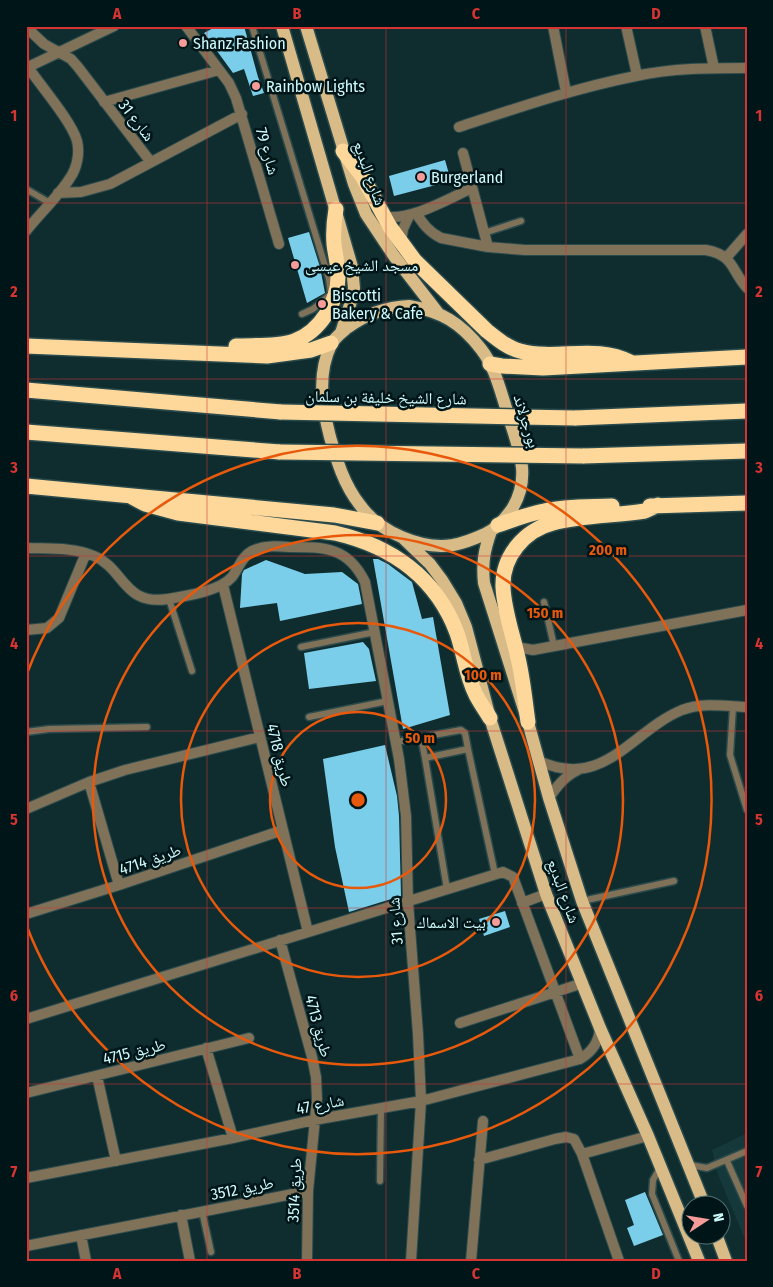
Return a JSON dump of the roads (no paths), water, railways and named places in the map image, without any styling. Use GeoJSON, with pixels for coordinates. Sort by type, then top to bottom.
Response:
{"type":"FeatureCollection","features":[{"type":"Feature","properties":{"kind":"highway"},"geometry":{"type":"LineString","coordinates":[[343,151],[362,176],[384,216],[415,261],[487,331],[503,343],[518,351],[532,353],[598,352],[630,362]]}},
{"type":"Feature","properties":{"kind":"highway"},"geometry":{"type":"LineString","coordinates":[[200,354],[231,347],[279,344],[295,340],[309,332],[322,321],[331,307],[338,275],[333,226],[336,209]]}},
{"type":"Feature","properties":{"kind":"highway"},"geometry":{"type":"LineString","coordinates":[[26,346],[200,354],[280,355],[311,350],[336,338]]}},
{"type":"Feature","properties":{"kind":"highway"},"geometry":{"type":"LineString","coordinates":[[490,364],[543,368],[747,357]]}},
{"type":"Feature","properties":{"kind":"highway","name":"شارع الشيخ خليفة بن سلمان"},"geometry":{"type":"LineString","coordinates":[[26,390],[281,412],[575,418],[747,411]]}},
{"type":"Feature","properties":{"kind":"highway"},"geometry":{"type":"LineString","coordinates":[[26,432],[280,452],[583,456],[747,451]]}},
{"type":"Feature","properties":{"kind":"highway"},"geometry":{"type":"LineString","coordinates":[[26,486],[334,514],[377,523]]}},
{"type":"Feature","properties":{"kind":"highway"},"geometry":{"type":"LineString","coordinates":[[130,496],[161,510],[335,533],[363,540],[388,551],[417,572],[440,600],[457,633],[476,696],[490,718]]}},
{"type":"Feature","properties":{"kind":"highway"},"geometry":{"type":"LineString","coordinates":[[495,528],[530,514],[561,508],[747,503]]}},
{"type":"Feature","properties":{"kind":"highway"},"geometry":{"type":"LineString","coordinates":[[528,722],[522,652],[503,586],[510,557],[527,535],[553,523],[645,512],[658,505]]}},
{"type":"Feature","properties":{"kind":"main road"},"geometry":{"type":"LineString","coordinates":[[282,26],[352,267],[354,288],[352,302],[336,338]]}},
{"type":"Feature","properties":{"kind":"main road","name":"شارع البديع"},"geometry":{"type":"LineString","coordinates":[[306,26],[343,151],[366,214],[394,256],[438,313]]}},
{"type":"Feature","properties":{"kind":"main road","name":"بورجرلاند"},"geometry":{"type":"LineString","coordinates":[[409,306],[424,308],[438,313],[446,316],[466,333],[482,349],[490,364],[497,379],[522,461],[523,476],[521,492],[515,503],[495,528],[468,542],[444,546],[424,544],[402,537],[377,523],[361,507],[338,467],[322,400],[322,379],[336,338],[366,316],[387,308],[409,306]]}},
{"type":"Feature","properties":{"kind":"main road","name":"شارع البديع"},"geometry":{"type":"LineString","coordinates":[[495,528],[484,551],[482,566],[484,584],[528,722],[549,798],[582,901],[700,1194]]}},
{"type":"Feature","properties":{"kind":"main road","name":"شارع البديع"},"geometry":{"type":"LineString","coordinates":[[402,537],[430,564],[442,580],[456,603],[466,627],[490,718],[546,894],[600,1028],[661,1166],[699,1261]]}},
{"type":"Feature","properties":{"kind":"main road"},"geometry":{"type":"LineString","coordinates":[[720,1244],[726,1261]]}},
{"type":"Feature","properties":{"kind":"street"},"geometry":{"type":"LineString","coordinates":[[28,227],[71,176],[77,163],[77,141],[72,129],[27,68],[100,29],[114,26]]}},
{"type":"Feature","properties":{"kind":"street","name":"شارع 79"},"geometry":{"type":"LineString","coordinates":[[186,26],[229,83],[236,98],[279,244]]}},
{"type":"Feature","properties":{"kind":"street"},"geometry":{"type":"LineString","coordinates":[[553,26],[566,92]]}},
{"type":"Feature","properties":{"kind":"street"},"geometry":{"type":"LineString","coordinates":[[626,26],[637,75]]}},
{"type":"Feature","properties":{"kind":"street"},"geometry":{"type":"LineString","coordinates":[[705,26],[714,68]]}},
{"type":"Feature","properties":{"kind":"street","name":"شارع 31"},"geometry":{"type":"LineString","coordinates":[[26,27],[44,44],[71,59],[150,161],[242,114]]}},
{"type":"Feature","properties":{"kind":"street"},"geometry":{"type":"LineString","coordinates":[[458,127],[566,92],[637,75],[714,68],[747,68]]}},
{"type":"Feature","properties":{"kind":"street"},"geometry":{"type":"LineString","coordinates":[[104,102],[219,70]]}},
{"type":"Feature","properties":{"kind":"street"},"geometry":{"type":"LineString","coordinates":[[463,153],[488,247]]}},
{"type":"Feature","properties":{"kind":"street"},"geometry":{"type":"LineString","coordinates":[[58,193],[67,194],[96,189],[110,184],[150,161]]}},
{"type":"Feature","properties":{"kind":"street"},"geometry":{"type":"LineString","coordinates":[[384,216],[396,218],[413,214],[472,188]]}},
{"type":"Feature","properties":{"kind":"street"},"geometry":{"type":"LineString","coordinates":[[401,243],[403,229],[413,214]]}},
{"type":"Feature","properties":{"kind":"street"},"geometry":{"type":"LineString","coordinates":[[413,214],[435,235],[441,238],[488,247],[525,250],[706,250],[717,252],[726,258],[747,288]]}},
{"type":"Feature","properties":{"kind":"street"},"geometry":{"type":"LineString","coordinates":[[726,258],[747,234]]}},
{"type":"Feature","properties":{"kind":"street","name":"شارع 31"},"geometry":{"type":"LineString","coordinates":[[223,584],[233,576],[244,557],[250,551],[267,546],[329,549],[343,555],[355,565],[365,582],[396,742],[406,816],[408,902],[418,1034],[420,1101],[411,1261]]}},
{"type":"Feature","properties":{"kind":"street"},"geometry":{"type":"LineString","coordinates":[[26,548],[86,553],[107,564],[129,590],[148,599],[169,599],[223,584]]}},
{"type":"Feature","properties":{"kind":"street"},"geometry":{"type":"LineString","coordinates":[[26,630],[47,628],[52,626],[59,618],[86,553]]}},
{"type":"Feature","properties":{"kind":"street","name":"طريق 4718"},"geometry":{"type":"LineString","coordinates":[[223,584],[308,932]]}},
{"type":"Feature","properties":{"kind":"street"},"geometry":{"type":"LineString","coordinates":[[522,652],[747,610]]}},
{"type":"Feature","properties":{"kind":"street"},"geometry":{"type":"LineString","coordinates":[[539,761],[560,769],[597,765],[611,758],[671,716],[683,710],[695,706],[708,705],[747,707]]}},
{"type":"Feature","properties":{"kind":"street"},"geometry":{"type":"LineString","coordinates":[[26,809],[89,782],[142,765],[260,737]]}},
{"type":"Feature","properties":{"kind":"street"},"geometry":{"type":"LineString","coordinates":[[549,798],[564,779],[582,768]]}},
{"type":"Feature","properties":{"kind":"street"},"geometry":{"type":"LineString","coordinates":[[89,782],[119,885]]}},
{"type":"Feature","properties":{"kind":"street","name":"طريق 4714"},"geometry":{"type":"LineString","coordinates":[[26,914],[283,830]]}},
{"type":"Feature","properties":{"kind":"street"},"geometry":{"type":"LineString","coordinates":[[26,1019],[503,872],[513,877],[580,1059],[586,1056],[594,1046],[600,1028]]}},
{"type":"Feature","properties":{"kind":"street"},"geometry":{"type":"LineString","coordinates":[[522,903],[546,894]]}},
{"type":"Feature","properties":{"kind":"street","name":"طريق 4713"},"geometry":{"type":"LineString","coordinates":[[280,940],[312,1056],[317,1099],[314,1120]]}},
{"type":"Feature","properties":{"kind":"street"},"geometry":{"type":"LineString","coordinates":[[460,1023],[583,983]]}},
{"type":"Feature","properties":{"kind":"street","name":"طريق 4715"},"geometry":{"type":"LineString","coordinates":[[26,1093],[248,1038]]}},
{"type":"Feature","properties":{"kind":"street"},"geometry":{"type":"LineString","coordinates":[[206,1048],[233,1138]]}},
{"type":"Feature","properties":{"kind":"street","name":"شارع 47"},"geometry":{"type":"LineString","coordinates":[[26,1178],[233,1138],[314,1120],[420,1101],[580,1059]]}},
{"type":"Feature","properties":{"kind":"street"},"geometry":{"type":"LineString","coordinates":[[97,1076],[116,1161]]}},
{"type":"Feature","properties":{"kind":"street","name":"طريق 3514"},"geometry":{"type":"LineString","coordinates":[[307,1261],[308,1191],[314,1120]]}},
{"type":"Feature","properties":{"kind":"street"},"geometry":{"type":"LineString","coordinates":[[471,1261],[483,1121]]}},
{"type":"Feature","properties":{"kind":"street"},"geometry":{"type":"LineString","coordinates":[[582,1154],[648,1136]]}},
{"type":"Feature","properties":{"kind":"street"},"geometry":{"type":"LineString","coordinates":[[479,1160],[555,1139],[566,1137],[574,1139],[582,1154],[619,1261]]}},
{"type":"Feature","properties":{"kind":"street","name":"طريق 3512"},"geometry":{"type":"LineString","coordinates":[[26,1246],[308,1191]]}},
{"type":"Feature","properties":{"kind":"street"},"geometry":{"type":"LineString","coordinates":[[181,1215],[190,1261]]}},
{"type":"Feature","properties":{"kind":"street"},"geometry":{"type":"LineString","coordinates":[[81,1235],[86,1261]]}},
{"type":"Feature","properties":{"kind":"lane"},"geometry":{"type":"LineString","coordinates":[[252,26],[329,279],[331,294],[313,309],[302,314]]}},
{"type":"Feature","properties":{"kind":"lane"},"geometry":{"type":"LineString","coordinates":[[26,189],[50,203]]}},
{"type":"Feature","properties":{"kind":"lane"},"geometry":{"type":"LineString","coordinates":[[484,233],[521,221]]}},
{"type":"Feature","properties":{"kind":"lane"},"geometry":{"type":"LineString","coordinates":[[169,599],[192,671]]}},
{"type":"Feature","properties":{"kind":"lane"},"geometry":{"type":"LineString","coordinates":[[544,602],[554,646]]}},
{"type":"Feature","properties":{"kind":"lane"},"geometry":{"type":"LineString","coordinates":[[301,647],[375,632]]}},
{"type":"Feature","properties":{"kind":"lane"},"geometry":{"type":"LineString","coordinates":[[309,717],[388,701]]}},
{"type":"Feature","properties":{"kind":"lane"},"geometry":{"type":"LineString","coordinates":[[733,706],[730,755],[747,810]]}},
{"type":"Feature","properties":{"kind":"lane"},"geometry":{"type":"LineString","coordinates":[[26,732],[49,729],[147,727]]}},
{"type":"Feature","properties":{"kind":"lane"},"geometry":{"type":"LineString","coordinates":[[396,742],[461,730],[465,733],[495,874]]}},
{"type":"Feature","properties":{"kind":"lane"},"geometry":{"type":"LineString","coordinates":[[421,737],[447,889]]}},
{"type":"Feature","properties":{"kind":"lane"},"geometry":{"type":"LineString","coordinates":[[425,758],[468,749]]}},
{"type":"Feature","properties":{"kind":"lane"},"geometry":{"type":"LineString","coordinates":[[582,901],[674,880]]}},
{"type":"Feature","properties":{"kind":"lane"},"geometry":{"type":"LineString","coordinates":[[380,1181],[381,1108]]}},
{"type":"Feature","properties":{"kind":"lane"},"geometry":{"type":"LineString","coordinates":[[688,1164],[707,1168],[747,1151]]}},
{"type":"Feature","properties":{"kind":"lane"},"geometry":{"type":"LineString","coordinates":[[727,1160],[747,1206]]}},
{"type":"Feature","properties":{"kind":"lane"},"geometry":{"type":"LineString","coordinates":[[661,1166],[653,1180],[652,1194],[679,1261]]}},
{"type":"Feature","properties":{"kind":"lane"},"geometry":{"type":"LineString","coordinates":[[202,1211],[211,1252]]}},
{"type":"Feature","properties":{"kind":"place","name":"Shanz Fashion"},"geometry":{"type":"Point","coordinates":[183,43]}},
{"type":"Feature","properties":{"kind":"place","name":"Rainbow Lights"},"geometry":{"type":"Point","coordinates":[256,86]}},
{"type":"Feature","properties":{"kind":"place","name":"Burgerland"},"geometry":{"type":"Point","coordinates":[421,177]}},
{"type":"Feature","properties":{"kind":"place","name":"مسجد الشيخ عيسى"},"geometry":{"type":"Point","coordinates":[295,265]}},
{"type":"Feature","properties":{"kind":"place","name":"Biscotti Bakery & Cafe"},"geometry":{"type":"Point","coordinates":[322,304]}},
{"type":"Feature","properties":{"kind":"place","name":"بيت الاسماك"},"geometry":{"type":"Point","coordinates":[496,922]}}]}
